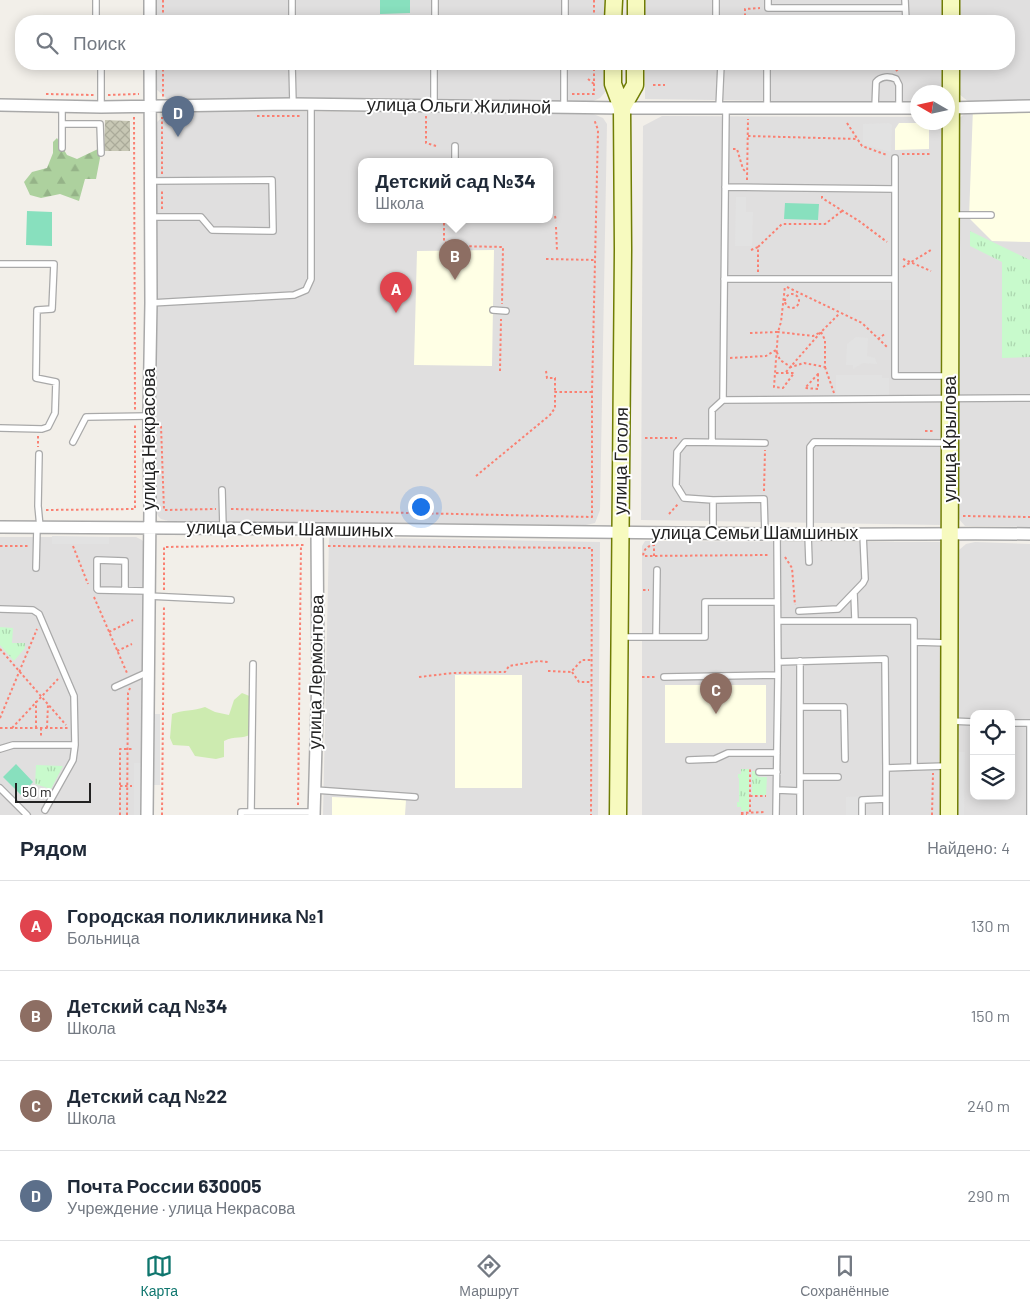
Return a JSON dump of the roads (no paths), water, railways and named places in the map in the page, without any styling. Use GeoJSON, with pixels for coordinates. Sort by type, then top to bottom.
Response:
{"type":"FeatureCollection","features":[{"type":"Feature","properties":{"kind":"main road"},"geometry":{"type":"LineString","coordinates":[[614,0],[614,15]]}},
{"type":"Feature","properties":{"kind":"main road"},"geometry":{"type":"LineString","coordinates":[[636,0],[636,15]]}},
{"type":"Feature","properties":{"kind":"main road"},"geometry":{"type":"LineString","coordinates":[[951,0],[951,15]]}},
{"type":"Feature","properties":{"kind":"main road","name":"улица Гоголя"},"geometry":{"type":"LineString","coordinates":[[613,70],[613,84],[622,108],[623,250],[618,815]]}},
{"type":"Feature","properties":{"kind":"main road","name":"улица Гоголя"},"geometry":{"type":"LineString","coordinates":[[622,108],[635,84],[635,70]]}},
{"type":"Feature","properties":{"kind":"main road","name":"улица Крылова"},"geometry":{"type":"LineString","coordinates":[[950,85],[951,70]]}},
{"type":"Feature","properties":{"kind":"main road","name":"улица Крылова"},"geometry":{"type":"LineString","coordinates":[[949,130],[950,721],[941,766],[949,815]]}},
{"type":"Feature","properties":{"kind":"street"},"geometry":{"type":"LineString","coordinates":[[150,0],[150,15]]}},
{"type":"Feature","properties":{"kind":"street","name":"улица Некрасова"},"geometry":{"type":"LineString","coordinates":[[147,815],[148,416],[151,302],[150,70]]}},
{"type":"Feature","properties":{"kind":"street","name":"улица Ольги Жилиной"},"geometry":{"type":"LineString","coordinates":[[0,105],[134,107],[312,104],[622,108],[910,108]]}},
{"type":"Feature","properties":{"kind":"street"},"geometry":{"type":"LineString","coordinates":[[955,108],[1030,106]]}},
{"type":"Feature","properties":{"kind":"street","name":"улица Семьи Шамшиных"},"geometry":{"type":"LineString","coordinates":[[0,527],[620,533],[1030,534]]}},
{"type":"Feature","properties":{"kind":"street","name":"улица Лермонтова"},"geometry":{"type":"LineString","coordinates":[[314,813],[318,674],[317,529]]}},
{"type":"Feature","properties":{"kind":"lane"},"geometry":{"type":"LineString","coordinates":[[96,0],[96,15]]}},
{"type":"Feature","properties":{"kind":"lane"},"geometry":{"type":"LineString","coordinates":[[292,0],[292,15]]}},
{"type":"Feature","properties":{"kind":"lane"},"geometry":{"type":"LineString","coordinates":[[435,0],[435,15]]}},
{"type":"Feature","properties":{"kind":"lane"},"geometry":{"type":"LineString","coordinates":[[565,0],[565,15]]}},
{"type":"Feature","properties":{"kind":"lane"},"geometry":{"type":"LineString","coordinates":[[716,0],[716,15]]}},
{"type":"Feature","properties":{"kind":"lane"},"geometry":{"type":"LineString","coordinates":[[768,0],[768,8],[906,8]]}},
{"type":"Feature","properties":{"kind":"lane"},"geometry":{"type":"LineString","coordinates":[[905,0],[906,15]]}},
{"type":"Feature","properties":{"kind":"lane"},"geometry":{"type":"LineString","coordinates":[[101,70],[101,107]]}},
{"type":"Feature","properties":{"kind":"lane"},"geometry":{"type":"LineString","coordinates":[[292,70],[293,104]]}},
{"type":"Feature","properties":{"kind":"lane"},"geometry":{"type":"LineString","coordinates":[[434,70],[434,105]]}},
{"type":"Feature","properties":{"kind":"lane"},"geometry":{"type":"LineString","coordinates":[[564,70],[564,107]]}},
{"type":"Feature","properties":{"kind":"lane"},"geometry":{"type":"LineString","coordinates":[[721,70],[726,149],[723,400]]}},
{"type":"Feature","properties":{"kind":"lane"},"geometry":{"type":"LineString","coordinates":[[767,70],[767,108]]}},
{"type":"Feature","properties":{"kind":"lane"},"geometry":{"type":"LineString","coordinates":[[875,108],[876,82],[879,78],[886,77],[896,79],[899,85],[899,108]]}},
{"type":"Feature","properties":{"kind":"lane"},"geometry":{"type":"LineString","coordinates":[[151,302],[294,295],[306,290],[311,279],[312,104]]}},
{"type":"Feature","properties":{"kind":"lane"},"geometry":{"type":"LineString","coordinates":[[62,105],[62,148]]}},
{"type":"Feature","properties":{"kind":"lane"},"geometry":{"type":"LineString","coordinates":[[62,124],[100,124],[101,153]]}},
{"type":"Feature","properties":{"kind":"lane"},"geometry":{"type":"LineString","coordinates":[[455,158],[456,146]]}},
{"type":"Feature","properties":{"kind":"lane"},"geometry":{"type":"LineString","coordinates":[[895,158],[895,376],[950,376]]}},
{"type":"Feature","properties":{"kind":"lane"},"geometry":{"type":"LineString","coordinates":[[150,181],[272,180],[273,231],[212,230],[200,218],[150,217]]}},
{"type":"Feature","properties":{"kind":"lane"},"geometry":{"type":"LineString","coordinates":[[725,187],[894,189]]}},
{"type":"Feature","properties":{"kind":"lane"},"geometry":{"type":"LineString","coordinates":[[950,215],[991,215]]}},
{"type":"Feature","properties":{"kind":"lane"},"geometry":{"type":"LineString","coordinates":[[0,264],[54,264],[52,309],[37,310],[36,378],[56,382],[55,413],[48,427],[38,429],[0,428]]}},
{"type":"Feature","properties":{"kind":"lane"},"geometry":{"type":"LineString","coordinates":[[724,279],[758,279],[785,282],[895,276]]}},
{"type":"Feature","properties":{"kind":"lane"},"geometry":{"type":"LineString","coordinates":[[493,310],[506,311]]}},
{"type":"Feature","properties":{"kind":"lane"},"geometry":{"type":"LineString","coordinates":[[712,442],[712,410],[723,400],[1030,398]]}},
{"type":"Feature","properties":{"kind":"lane"},"geometry":{"type":"LineString","coordinates":[[73,442],[86,417],[148,416]]}},
{"type":"Feature","properties":{"kind":"lane"},"geometry":{"type":"LineString","coordinates":[[765,443],[685,442],[677,452],[676,485],[684,498],[713,500],[764,499],[777,555],[776,815]]}},
{"type":"Feature","properties":{"kind":"lane"},"geometry":{"type":"LineString","coordinates":[[809,562],[810,447],[814,442],[951,443]]}},
{"type":"Feature","properties":{"kind":"lane"},"geometry":{"type":"LineString","coordinates":[[36,568],[39,454]]}},
{"type":"Feature","properties":{"kind":"lane"},"geometry":{"type":"LineString","coordinates":[[222,490],[223,528]]}},
{"type":"Feature","properties":{"kind":"lane"},"geometry":{"type":"LineString","coordinates":[[713,500],[713,533]]}},
{"type":"Feature","properties":{"kind":"lane"},"geometry":{"type":"LineString","coordinates":[[799,611],[838,609],[863,583],[863,534]]}},
{"type":"Feature","properties":{"kind":"lane"},"geometry":{"type":"LineString","coordinates":[[125,590],[125,561],[97,560],[97,589],[231,600]]}},
{"type":"Feature","properties":{"kind":"lane"},"geometry":{"type":"LineString","coordinates":[[656,637],[657,570]]}},
{"type":"Feature","properties":{"kind":"lane"},"geometry":{"type":"LineString","coordinates":[[854,593],[855,620]]}},
{"type":"Feature","properties":{"kind":"lane"},"geometry":{"type":"LineString","coordinates":[[619,637],[705,637],[705,602],[778,602]]}},
{"type":"Feature","properties":{"kind":"lane"},"geometry":{"type":"LineString","coordinates":[[0,609],[36,611],[74,696],[74,760],[45,810]]}},
{"type":"Feature","properties":{"kind":"lane"},"geometry":{"type":"LineString","coordinates":[[778,621],[912,620],[915,623],[914,767]]}},
{"type":"Feature","properties":{"kind":"lane"},"geometry":{"type":"LineString","coordinates":[[915,642],[950,643]]}},
{"type":"Feature","properties":{"kind":"lane"},"geometry":{"type":"LineString","coordinates":[[778,662],[885,660],[886,815]]}},
{"type":"Feature","properties":{"kind":"lane"},"geometry":{"type":"LineString","coordinates":[[800,661],[800,815]]}},
{"type":"Feature","properties":{"kind":"lane"},"geometry":{"type":"LineString","coordinates":[[251,812],[254,664]]}},
{"type":"Feature","properties":{"kind":"lane"},"geometry":{"type":"LineString","coordinates":[[115,687],[148,672]]}},
{"type":"Feature","properties":{"kind":"lane"},"geometry":{"type":"LineString","coordinates":[[664,677],[778,675]]}},
{"type":"Feature","properties":{"kind":"lane"},"geometry":{"type":"LineString","coordinates":[[801,707],[844,707],[845,759]]}},
{"type":"Feature","properties":{"kind":"lane"},"geometry":{"type":"LineString","coordinates":[[950,721],[970,722]]}},
{"type":"Feature","properties":{"kind":"lane"},"geometry":{"type":"LineString","coordinates":[[1015,723],[1030,723],[1030,815]]}},
{"type":"Feature","properties":{"kind":"lane"},"geometry":{"type":"LineString","coordinates":[[0,749],[13,746],[75,745]]}},
{"type":"Feature","properties":{"kind":"lane"},"geometry":{"type":"LineString","coordinates":[[689,760],[713,760],[725,754],[777,753]]}},
{"type":"Feature","properties":{"kind":"lane"},"geometry":{"type":"LineString","coordinates":[[886,768],[941,766]]}},
{"type":"Feature","properties":{"kind":"lane"},"geometry":{"type":"LineString","coordinates":[[758,772],[777,772]]}},
{"type":"Feature","properties":{"kind":"lane"},"geometry":{"type":"LineString","coordinates":[[800,777],[838,777]]}},
{"type":"Feature","properties":{"kind":"lane"},"geometry":{"type":"LineString","coordinates":[[0,788],[27,815]]}},
{"type":"Feature","properties":{"kind":"lane"},"geometry":{"type":"LineString","coordinates":[[315,790],[415,797]]}},
{"type":"Feature","properties":{"kind":"lane"},"geometry":{"type":"LineString","coordinates":[[777,790],[800,791]]}},
{"type":"Feature","properties":{"kind":"lane"},"geometry":{"type":"LineString","coordinates":[[862,815],[862,800],[886,799]]}},
{"type":"Feature","properties":{"kind":"lane"},"geometry":{"type":"LineString","coordinates":[[241,815],[241,812],[314,813]]}},
{"type":"Feature","properties":{"kind":"place","name":"Почта России 630005"},"geometry":{"type":"Point","coordinates":[178,137]}},
{"type":"Feature","properties":{"kind":"place","name":"Детский сад №34"},"geometry":{"type":"Point","coordinates":[455,280]}},
{"type":"Feature","properties":{"kind":"place","name":"Городская поликлиника №1"},"geometry":{"type":"Point","coordinates":[396,313]}},
{"type":"Feature","properties":{"kind":"place","name":"Детский сад №22"},"geometry":{"type":"Point","coordinates":[716,714]}}]}
